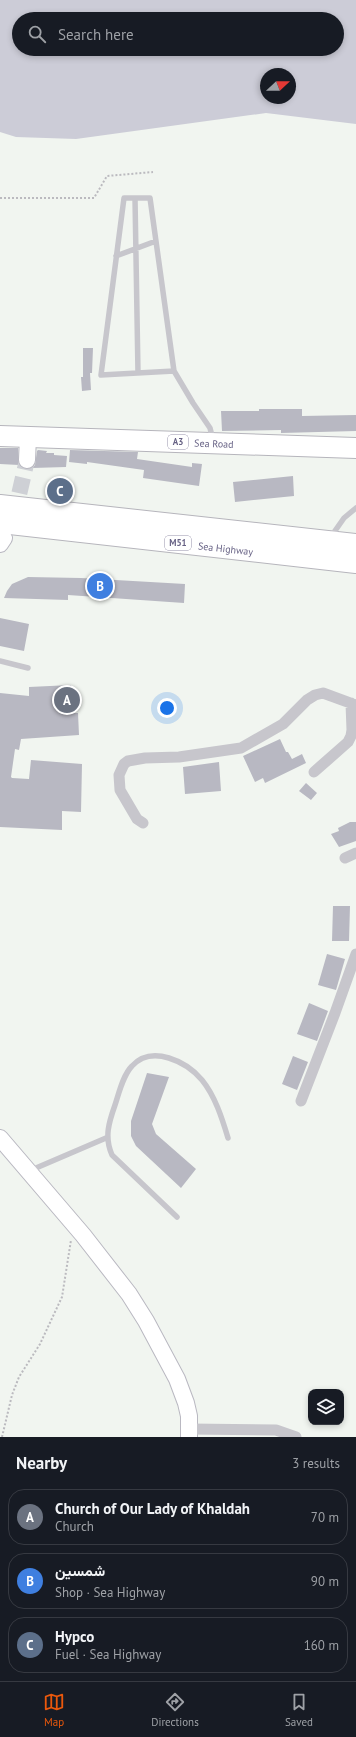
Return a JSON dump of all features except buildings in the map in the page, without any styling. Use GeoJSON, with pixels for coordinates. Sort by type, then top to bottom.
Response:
{"type":"FeatureCollection","features":[{"type":"Feature","properties":{"kind":"highway","name":"Sea Road"},"geometry":{"type":"LineString","coordinates":[[0,436],[356,448]]}},
{"type":"Feature","properties":{"kind":"highway","name":"Sea Highway"},"geometry":{"type":"LineString","coordinates":[[0,505],[356,544]]}},
{"type":"Feature","properties":{"kind":"highway","name":"Sea Highway"},"geometry":{"type":"LineString","coordinates":[[1,535],[356,563]]}},
{"type":"Feature","properties":{"kind":"street"},"geometry":{"type":"LineString","coordinates":[[27,460],[28,437]]}},
{"type":"Feature","properties":{"kind":"street"},"geometry":{"type":"LineString","coordinates":[[143,824],[137,819],[120,790],[119,775],[124,764],[128,761],[145,758],[179,757],[241,748],[283,724],[307,700],[323,693],[353,704],[351,736],[348,742],[314,772]]}},
{"type":"Feature","properties":{"kind":"street"},"geometry":{"type":"LineString","coordinates":[[345,858],[356,853]]}},
{"type":"Feature","properties":{"kind":"street"},"geometry":{"type":"LineString","coordinates":[[301,1101],[356,954]]}},
{"type":"Feature","properties":{"kind":"street"},"geometry":{"type":"LineString","coordinates":[[0,1138],[74,1223],[115,1274],[146,1321],[177,1379],[183,1394],[189,1416],[189,1433],[276,1430],[296,1437]]}},
{"type":"Feature","properties":{"kind":"lane"},"geometry":{"type":"LineString","coordinates":[[174,371],[101,375],[124,198],[150,198],[174,371],[210,428],[214,444]]}},
{"type":"Feature","properties":{"kind":"lane"},"geometry":{"type":"LineString","coordinates":[[135,198],[138,373]]}},
{"type":"Feature","properties":{"kind":"lane"},"geometry":{"type":"LineString","coordinates":[[116,256],[156,241]]}},
{"type":"Feature","properties":{"kind":"lane"},"geometry":{"type":"LineString","coordinates":[[329,540],[344,518],[356,508]]}},
{"type":"Feature","properties":{"kind":"lane"},"geometry":{"type":"LineString","coordinates":[[0,660],[28,668]]}},
{"type":"Feature","properties":{"kind":"lane"},"geometry":{"type":"LineString","coordinates":[[177,1217],[112,1155],[106,1138],[120,1090],[133,1065],[149,1057],[165,1057],[182,1062],[202,1080],[217,1107],[228,1138]]}},
{"type":"Feature","properties":{"kind":"lane"},"geometry":{"type":"LineString","coordinates":[[29,1171],[106,1138]]}},
{"type":"Feature","properties":{"kind":"path"},"geometry":{"type":"LineString","coordinates":[[0,198],[94,198],[107,176],[153,172]]}},
{"type":"Feature","properties":{"kind":"path"},"geometry":{"type":"LineString","coordinates":[[2,1437],[12,1394],[19,1377],[40,1344],[62,1297],[74,1223]]}},
{"type":"Feature","properties":{"kind":"shaded area"},"geometry":{"type":"Polygon","coordinates":[[[0,0],[356,0],[356,124],[266,113],[76,139],[16,137],[0,132],[0,0]]]}},
{"type":"Feature","properties":{"kind":"tunnel"},"geometry":{"type":"LineString","coordinates":[[12,516],[18,499],[27,460]]}},
{"type":"Feature","properties":{"kind":"place","name":"Hypco"},"geometry":{"type":"Point","coordinates":[60,491]}},
{"type":"Feature","properties":{"kind":"place","name":"شمسين"},"geometry":{"type":"Point","coordinates":[100,586]}},
{"type":"Feature","properties":{"kind":"place","name":"Church of Our Lady of Khaldah"},"geometry":{"type":"Point","coordinates":[67,700]}}]}
